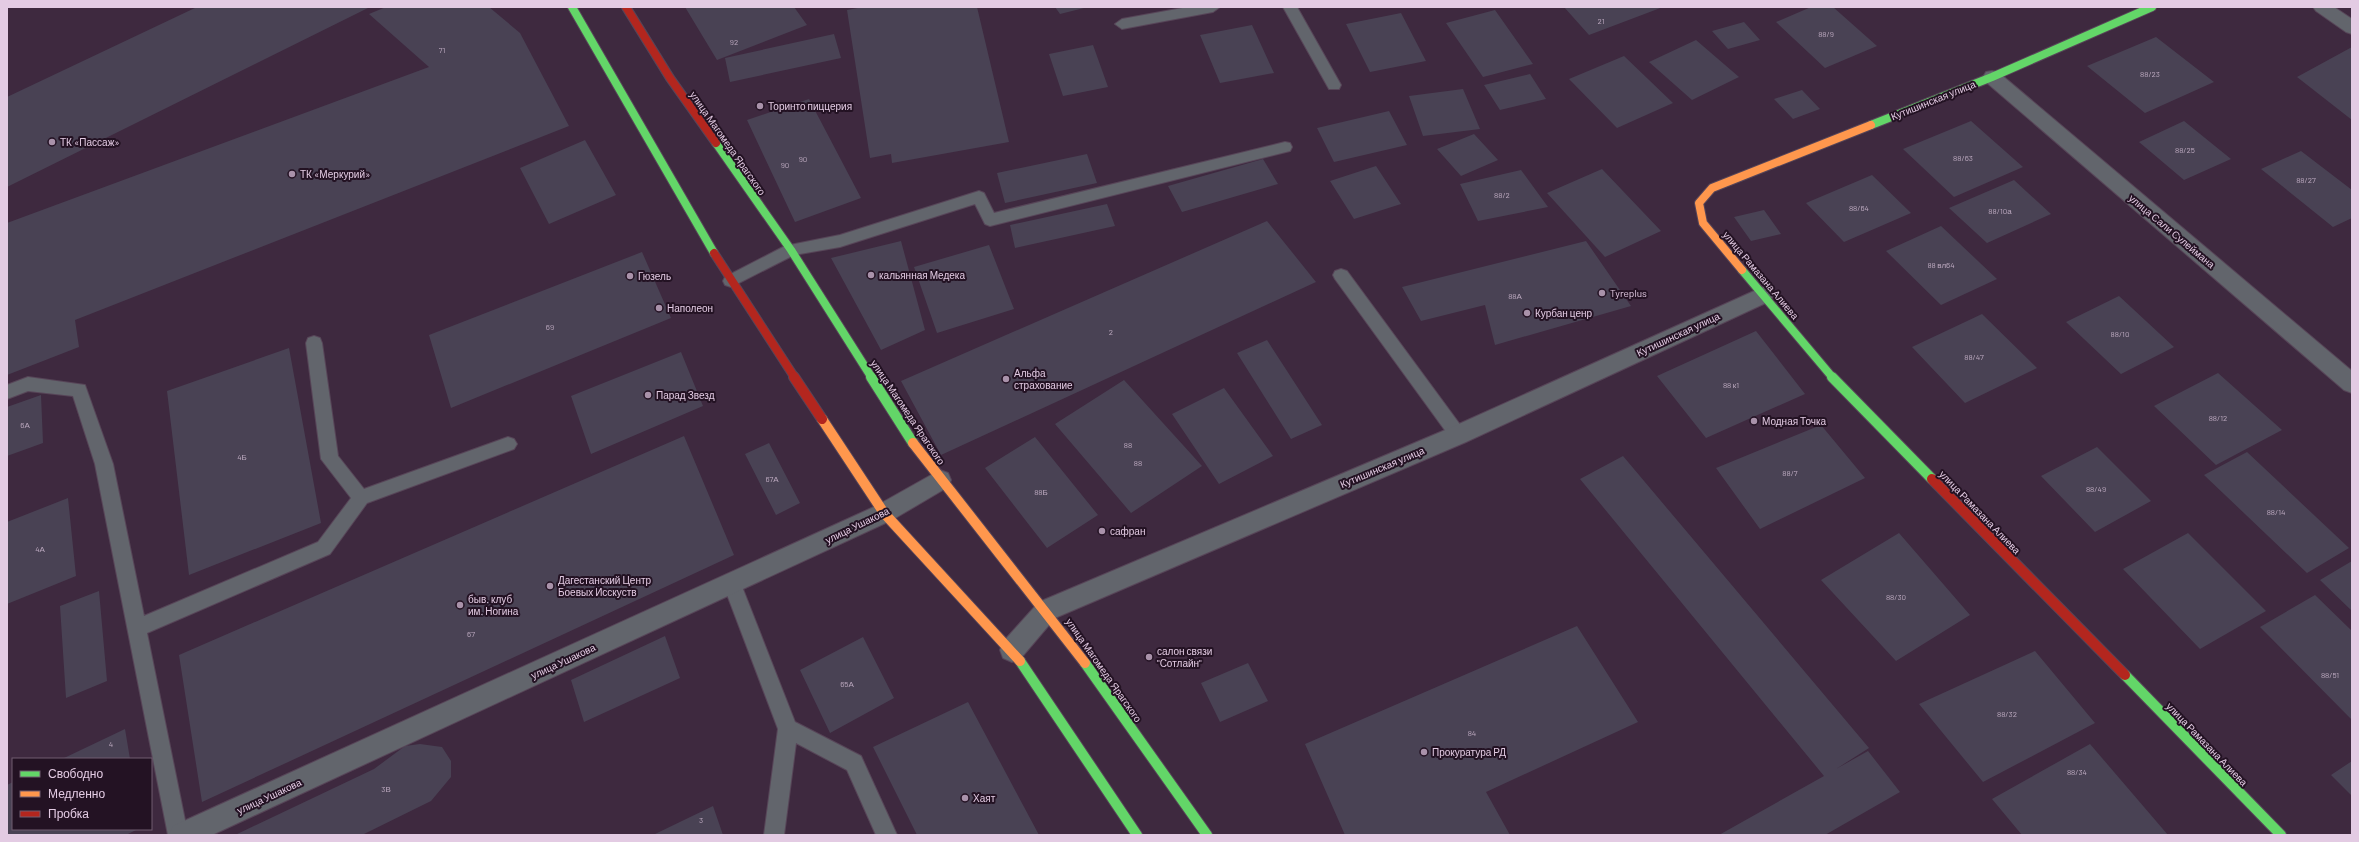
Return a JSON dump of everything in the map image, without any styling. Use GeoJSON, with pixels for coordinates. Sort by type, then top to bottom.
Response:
{"type":"FeatureCollection","features":[{"type":"Feature","properties":{"kind":"main road"},"geometry":{"type":"LineString","coordinates":[[572,7],[731,281],[884,513],[1012,650],[1138,835]]}},
{"type":"Feature","properties":{"kind":"main road","name":"улица Магомеда Ярагского"},"geometry":{"type":"LineString","coordinates":[[626,7],[670,78],[790,250],[913,442],[940,480],[1048,610],[1207,835]]}},
{"type":"Feature","properties":{"kind":"main road","name":"Кутишинская улица"},"geometry":{"type":"LineString","coordinates":[[1712,188],[1992,77],[2152,7]]}},
{"type":"Feature","properties":{"kind":"main road","name":"улица Рамазана Алиева"},"geometry":{"type":"LineString","coordinates":[[1712,188],[1699,203],[1703,223],[1817,361],[2281,835]]}},
{"type":"Feature","properties":{"kind":"street"},"geometry":{"type":"LineString","coordinates":[[2322,7],[2352,28]]}},
{"type":"Feature","properties":{"kind":"street","name":"улица Сали Сулеймана"},"geometry":{"type":"LineString","coordinates":[[1992,77],[2352,384]]}},
{"type":"Feature","properties":{"kind":"street","name":"Кутишинская улица"},"geometry":{"type":"LineString","coordinates":[[1012,650],[1048,610],[1458,434],[1763,295]]}},
{"type":"Feature","properties":{"kind":"street","name":"улица Ушакова"},"geometry":{"type":"LineString","coordinates":[[182,835],[884,513],[940,480]]}},
{"type":"Feature","properties":{"kind":"lane"},"geometry":{"type":"LineString","coordinates":[[1122,24],[1213,7]]}},
{"type":"Feature","properties":{"kind":"lane"},"geometry":{"type":"LineString","coordinates":[[1290,7],[1334,85]]}},
{"type":"Feature","properties":{"kind":"lane"},"geometry":{"type":"LineString","coordinates":[[731,281],[790,250],[840,241],[979,197],[990,220],[1285,147]]}},
{"type":"Feature","properties":{"kind":"lane"},"geometry":{"type":"LineString","coordinates":[[1341,275],[1458,434]]}},
{"type":"Feature","properties":{"kind":"lane"},"geometry":{"type":"LineString","coordinates":[[314,343],[330,459],[361,498]]}},
{"type":"Feature","properties":{"kind":"lane"},"geometry":{"type":"LineString","coordinates":[[7,392],[28,384],[79,390],[104,464],[178,835]]}},
{"type":"Feature","properties":{"kind":"lane"},"geometry":{"type":"LineString","coordinates":[[137,628],[324,548],[361,498],[508,444]]}},
{"type":"Feature","properties":{"kind":"lane"},"geometry":{"type":"LineString","coordinates":[[732,584],[788,729],[774,835]]}},
{"type":"Feature","properties":{"kind":"lane"},"geometry":{"type":"LineString","coordinates":[[788,729],[854,763],[887,835]]}},
{"type":"Feature","properties":{"kind":"building","name":"ТК «Пассаж»"},"geometry":{"type":"Polygon","coordinates":[[[197,7],[370,7],[7,187],[7,97],[197,7]]]}},
{"type":"Feature","properties":{"kind":"building","name":"ТК «Меркурий»"},"geometry":{"type":"Polygon","coordinates":[[[386,7],[489,7],[520,33],[569,126],[75,320],[79,347],[7,375],[7,223],[429,67],[369,14],[386,7]]]}},
{"type":"Feature","properties":{"kind":"building"},"geometry":{"type":"Polygon","coordinates":[[[685,7],[794,7],[807,25],[717,60],[685,7]]]}},
{"type":"Feature","properties":{"kind":"building"},"geometry":{"type":"Polygon","coordinates":[[[863,7],[977,7],[1009,142],[892,163],[891,154],[870,158],[847,10],[863,7]]]}},
{"type":"Feature","properties":{"kind":"building"},"geometry":{"type":"Polygon","coordinates":[[[1055,7],[1084,7],[1084,8],[1060,14],[1055,7]]]}},
{"type":"Feature","properties":{"kind":"building"},"geometry":{"type":"Polygon","coordinates":[[[1564,7],[1663,7],[1589,35],[1564,7]]]}},
{"type":"Feature","properties":{"kind":"building"},"geometry":{"type":"Polygon","coordinates":[[[1811,7],[1833,7],[1877,46],[1825,68],[1776,22],[1811,7]]]}},
{"type":"Feature","properties":{"kind":"building"},"geometry":{"type":"Polygon","coordinates":[[[1495,10],[1533,64],[1483,77],[1446,23],[1495,10]]]}},
{"type":"Feature","properties":{"kind":"building"},"geometry":{"type":"Polygon","coordinates":[[[1401,13],[1426,61],[1370,72],[1346,24],[1401,13]]]}},
{"type":"Feature","properties":{"kind":"building"},"geometry":{"type":"Polygon","coordinates":[[[1744,22],[1760,40],[1728,49],[1712,31],[1744,22]]]}},
{"type":"Feature","properties":{"kind":"building"},"geometry":{"type":"Polygon","coordinates":[[[1252,25],[1274,73],[1220,83],[1200,35],[1252,25]]]}},
{"type":"Feature","properties":{"kind":"building"},"geometry":{"type":"Polygon","coordinates":[[[834,34],[841,58],[730,82],[725,58],[834,34]]]}},
{"type":"Feature","properties":{"kind":"building"},"geometry":{"type":"Polygon","coordinates":[[[2156,37],[2214,82],[2145,113],[2087,66],[2156,37]]]}},
{"type":"Feature","properties":{"kind":"building"},"geometry":{"type":"Polygon","coordinates":[[[1696,40],[1739,77],[1692,100],[1649,62],[1696,40]]]}},
{"type":"Feature","properties":{"kind":"building"},"geometry":{"type":"Polygon","coordinates":[[[1093,45],[1108,87],[1063,96],[1049,54],[1093,45]]]}},
{"type":"Feature","properties":{"kind":"building"},"geometry":{"type":"Polygon","coordinates":[[[2352,47],[2352,120],[2297,77],[2352,47]]]}},
{"type":"Feature","properties":{"kind":"building"},"geometry":{"type":"Polygon","coordinates":[[[1624,56],[1673,103],[1617,128],[1569,79],[1624,56]]]}},
{"type":"Feature","properties":{"kind":"building"},"geometry":{"type":"Polygon","coordinates":[[[1530,74],[1546,99],[1500,110],[1484,85],[1530,74]]]}},
{"type":"Feature","properties":{"kind":"building"},"geometry":{"type":"Polygon","coordinates":[[[1463,89],[1480,129],[1423,136],[1409,96],[1463,89]]]}},
{"type":"Feature","properties":{"kind":"building"},"geometry":{"type":"Polygon","coordinates":[[[1802,90],[1820,109],[1793,119],[1774,99],[1802,90]]]}},
{"type":"Feature","properties":{"kind":"building"},"geometry":{"type":"Polygon","coordinates":[[[809,99],[861,198],[795,222],[747,120],[809,99]]]}},
{"type":"Feature","properties":{"kind":"building"},"geometry":{"type":"Polygon","coordinates":[[[1389,111],[1407,145],[1334,162],[1317,128],[1389,111]]]}},
{"type":"Feature","properties":{"kind":"building"},"geometry":{"type":"Polygon","coordinates":[[[1971,121],[2023,167],[1954,197],[1903,149],[1971,121]]]}},
{"type":"Feature","properties":{"kind":"building"},"geometry":{"type":"Polygon","coordinates":[[[2184,121],[2231,159],[2184,180],[2139,142],[2184,121]]]}},
{"type":"Feature","properties":{"kind":"building"},"geometry":{"type":"Polygon","coordinates":[[[1474,134],[1498,160],[1461,176],[1437,149],[1474,134]]]}},
{"type":"Feature","properties":{"kind":"building"},"geometry":{"type":"Polygon","coordinates":[[[585,140],[616,195],[549,224],[520,168],[585,140]]]}},
{"type":"Feature","properties":{"kind":"building"},"geometry":{"type":"Polygon","coordinates":[[[2301,151],[2352,190],[2352,218],[2333,227],[2261,169],[2301,151]]]}},
{"type":"Feature","properties":{"kind":"building"},"geometry":{"type":"Polygon","coordinates":[[[1087,154],[1097,183],[1005,203],[997,173],[1087,154]]]}},
{"type":"Feature","properties":{"kind":"building"},"geometry":{"type":"Polygon","coordinates":[[[1263,159],[1278,184],[1182,212],[1168,186],[1263,159]]]}},
{"type":"Feature","properties":{"kind":"building"},"geometry":{"type":"Polygon","coordinates":[[[1376,166],[1401,204],[1354,219],[1330,181],[1376,166]]]}},
{"type":"Feature","properties":{"kind":"building"},"geometry":{"type":"Polygon","coordinates":[[[1602,169],[1661,231],[1605,257],[1547,193],[1602,169]]]}},
{"type":"Feature","properties":{"kind":"building"},"geometry":{"type":"Polygon","coordinates":[[[1521,170],[1548,207],[1478,221],[1460,184],[1521,170]]]}},
{"type":"Feature","properties":{"kind":"building"},"geometry":{"type":"Polygon","coordinates":[[[1872,175],[1911,213],[1844,242],[1806,203],[1872,175]]]}},
{"type":"Feature","properties":{"kind":"building"},"geometry":{"type":"Polygon","coordinates":[[[2014,180],[2051,214],[1987,243],[1949,208],[2014,180]]]}},
{"type":"Feature","properties":{"kind":"building"},"geometry":{"type":"Polygon","coordinates":[[[1107,204],[1115,226],[1015,248],[1010,225],[1107,204]]]}},
{"type":"Feature","properties":{"kind":"building"},"geometry":{"type":"Polygon","coordinates":[[[1764,210],[1781,234],[1751,241],[1734,217],[1764,210]]]}},
{"type":"Feature","properties":{"kind":"building"},"geometry":{"type":"Polygon","coordinates":[[[1267,221],[1316,282],[941,455],[901,381],[1267,221]]]}},
{"type":"Feature","properties":{"kind":"building"},"geometry":{"type":"Polygon","coordinates":[[[1941,226],[1997,279],[1941,305],[1886,251],[1941,226]]]}},
{"type":"Feature","properties":{"kind":"building"},"geometry":{"type":"Polygon","coordinates":[[[901,241],[925,330],[881,350],[831,258],[901,241]]]}},
{"type":"Feature","properties":{"kind":"building"},"geometry":{"type":"Polygon","coordinates":[[[1586,241],[1631,306],[1495,345],[1485,305],[1421,321],[1402,287],[1586,241]]]}},
{"type":"Feature","properties":{"kind":"building"},"geometry":{"type":"Polygon","coordinates":[[[989,245],[1014,309],[937,333],[914,267],[989,245]]]}},
{"type":"Feature","properties":{"kind":"building"},"geometry":{"type":"Polygon","coordinates":[[[642,252],[671,318],[451,408],[429,335],[642,252]]]}},
{"type":"Feature","properties":{"kind":"building"},"geometry":{"type":"Polygon","coordinates":[[[2119,296],[2174,347],[2121,374],[2066,322],[2119,296]]]}},
{"type":"Feature","properties":{"kind":"building"},"geometry":{"type":"Polygon","coordinates":[[[1982,314],[2037,368],[1965,403],[1912,347],[1982,314]]]}},
{"type":"Feature","properties":{"kind":"building"},"geometry":{"type":"Polygon","coordinates":[[[1756,331],[1805,394],[1706,438],[1657,376],[1756,331]]]}},
{"type":"Feature","properties":{"kind":"building"},"geometry":{"type":"Polygon","coordinates":[[[1267,340],[1322,425],[1291,439],[1237,353],[1267,340]]]}},
{"type":"Feature","properties":{"kind":"building"},"geometry":{"type":"Polygon","coordinates":[[[289,348],[321,523],[189,575],[167,391],[289,348]]]}},
{"type":"Feature","properties":{"kind":"building"},"geometry":{"type":"Polygon","coordinates":[[[681,352],[703,406],[591,454],[571,396],[681,352]]]}},
{"type":"Feature","properties":{"kind":"building"},"geometry":{"type":"Polygon","coordinates":[[[2218,373],[2282,430],[2216,465],[2154,406],[2218,373]]]}},
{"type":"Feature","properties":{"kind":"building"},"geometry":{"type":"Polygon","coordinates":[[[1124,380],[1202,466],[1131,513],[1055,424],[1124,380]]]}},
{"type":"Feature","properties":{"kind":"building"},"geometry":{"type":"Polygon","coordinates":[[[1224,388],[1273,456],[1219,484],[1172,414],[1224,388]]]}},
{"type":"Feature","properties":{"kind":"building"},"geometry":{"type":"Polygon","coordinates":[[[41,395],[43,443],[7,456],[7,407],[41,395]]]}},
{"type":"Feature","properties":{"kind":"building"},"geometry":{"type":"Polygon","coordinates":[[[1821,425],[1865,478],[1760,529],[1716,468],[1821,425]]]}},
{"type":"Feature","properties":{"kind":"building","name":"быв. клуб им. Ногина"},"geometry":{"type":"Polygon","coordinates":[[[684,436],[734,555],[202,802],[179,655],[684,436]]]}},
{"type":"Feature","properties":{"kind":"building"},"geometry":{"type":"Polygon","coordinates":[[[1035,437],[1098,515],[1047,548],[985,468],[1035,437]]]}},
{"type":"Feature","properties":{"kind":"building"},"geometry":{"type":"Polygon","coordinates":[[[769,443],[800,503],[776,515],[745,454],[769,443]]]}},
{"type":"Feature","properties":{"kind":"building"},"geometry":{"type":"Polygon","coordinates":[[[2097,447],[2151,501],[2095,532],[2041,476],[2097,447]]]}},
{"type":"Feature","properties":{"kind":"building"},"geometry":{"type":"Polygon","coordinates":[[[2247,452],[2349,548],[2307,573],[2204,475],[2247,452]]]}},
{"type":"Feature","properties":{"kind":"building"},"geometry":{"type":"Polygon","coordinates":[[[1623,456],[1869,748],[1836,769],[1868,751],[1900,792],[1825,835],[1719,835],[1824,776],[1580,479],[1623,456]]]}},
{"type":"Feature","properties":{"kind":"building"},"geometry":{"type":"Polygon","coordinates":[[[68,498],[76,576],[7,604],[7,522],[68,498]]]}},
{"type":"Feature","properties":{"kind":"building"},"geometry":{"type":"Polygon","coordinates":[[[1899,533],[1970,615],[1896,661],[1821,580],[1899,533]]]}},
{"type":"Feature","properties":{"kind":"building"},"geometry":{"type":"Polygon","coordinates":[[[2188,533],[2266,611],[2200,649],[2123,569],[2188,533]]]}},
{"type":"Feature","properties":{"kind":"building"},"geometry":{"type":"Polygon","coordinates":[[[2352,561],[2352,611],[2320,580],[2352,561]]]}},
{"type":"Feature","properties":{"kind":"building"},"geometry":{"type":"Polygon","coordinates":[[[99,591],[107,681],[66,698],[60,606],[99,591]]]}},
{"type":"Feature","properties":{"kind":"building"},"geometry":{"type":"Polygon","coordinates":[[[2315,595],[2352,631],[2352,720],[2260,627],[2315,595]]]}},
{"type":"Feature","properties":{"kind":"building","name":"Прокуратура РД"},"geometry":{"type":"Polygon","coordinates":[[[1577,626],[1638,722],[1486,792],[1510,835],[1345,835],[1305,744],[1577,626]]]}},
{"type":"Feature","properties":{"kind":"building"},"geometry":{"type":"Polygon","coordinates":[[[665,636],[680,678],[584,722],[571,680],[665,636]]]}},
{"type":"Feature","properties":{"kind":"building"},"geometry":{"type":"Polygon","coordinates":[[[863,637],[894,698],[830,733],[800,670],[863,637]]]}},
{"type":"Feature","properties":{"kind":"building"},"geometry":{"type":"Polygon","coordinates":[[[2035,651],[2095,723],[1983,782],[1919,704],[2035,651]]]}},
{"type":"Feature","properties":{"kind":"building"},"geometry":{"type":"Polygon","coordinates":[[[1248,663],[1268,701],[1220,722],[1201,683],[1248,663]]]}},
{"type":"Feature","properties":{"kind":"building"},"geometry":{"type":"Polygon","coordinates":[[[968,702],[1039,835],[917,835],[873,747],[968,702]]]}},
{"type":"Feature","properties":{"kind":"building"},"geometry":{"type":"Polygon","coordinates":[[[125,729],[130,758],[64,758],[125,729]]]}},
{"type":"Feature","properties":{"kind":"building"},"geometry":{"type":"Polygon","coordinates":[[[420,744],[442,747],[451,761],[451,777],[431,801],[362,835],[235,835],[374,769],[405,746],[420,744]]]}},
{"type":"Feature","properties":{"kind":"building"},"geometry":{"type":"Polygon","coordinates":[[[2090,744],[2168,835],[2022,835],[1992,799],[2090,744]]]}},
{"type":"Feature","properties":{"kind":"building"},"geometry":{"type":"Polygon","coordinates":[[[2352,761],[2352,796],[2331,775],[2352,761]]]}},
{"type":"Feature","properties":{"kind":"building"},"geometry":{"type":"Polygon","coordinates":[[[12,782],[12,830],[136,830],[126,835],[7,835],[7,785],[12,782]]]}},
{"type":"Feature","properties":{"kind":"building"},"geometry":{"type":"Polygon","coordinates":[[[713,806],[723,835],[653,835],[713,806]]]}},
{"type":"Feature","properties":{"kind":"traffic: fast"},"geometry":{"type":"LineString","coordinates":[[572,7],[714,253]]}},
{"type":"Feature","properties":{"kind":"traffic: fast"},"geometry":{"type":"LineString","coordinates":[[1871,125],[1992,77],[2152,7]]}},
{"type":"Feature","properties":{"kind":"traffic: fast"},"geometry":{"type":"LineString","coordinates":[[716,143],[791,250],[913,443]]}},
{"type":"Feature","properties":{"kind":"traffic: fast"},"geometry":{"type":"LineString","coordinates":[[1742,270],[1817,361],[1932,479]]}},
{"type":"Feature","properties":{"kind":"traffic: fast"},"geometry":{"type":"LineString","coordinates":[[1020,661],[1137,835]]}},
{"type":"Feature","properties":{"kind":"traffic: fast"},"geometry":{"type":"LineString","coordinates":[[1085,663],[1207,835]]}},
{"type":"Feature","properties":{"kind":"traffic: fast"},"geometry":{"type":"LineString","coordinates":[[2125,675],[2281,835]]}},
{"type":"Feature","properties":{"kind":"traffic: slow"},"geometry":{"type":"LineString","coordinates":[[1742,270],[1703,223],[1699,203],[1712,188],[1871,125]]}},
{"type":"Feature","properties":{"kind":"traffic: slow"},"geometry":{"type":"LineString","coordinates":[[822,419],[884,513],[1012,650],[1020,661]]}},
{"type":"Feature","properties":{"kind":"traffic: slow"},"geometry":{"type":"LineString","coordinates":[[913,443],[955,499],[1043,607],[1085,663]]}},
{"type":"Feature","properties":{"kind":"traffic: jam"},"geometry":{"type":"LineString","coordinates":[[626,7],[670,78],[716,143]]}},
{"type":"Feature","properties":{"kind":"traffic: jam"},"geometry":{"type":"LineString","coordinates":[[714,253],[822,419]]}},
{"type":"Feature","properties":{"kind":"traffic: jam"},"geometry":{"type":"LineString","coordinates":[[1932,479],[2125,675]]}},
{"type":"Feature","properties":{"kind":"place","name":"Торинто пиццерия"},"geometry":{"type":"Point","coordinates":[760,106]}},
{"type":"Feature","properties":{"kind":"place","name":"ТК «Пассаж»"},"geometry":{"type":"Point","coordinates":[52,142]}},
{"type":"Feature","properties":{"kind":"place","name":"ТК «Меркурий»"},"geometry":{"type":"Point","coordinates":[292,174]}},
{"type":"Feature","properties":{"kind":"place","name":"кальянная Медека"},"geometry":{"type":"Point","coordinates":[871,275]}},
{"type":"Feature","properties":{"kind":"place","name":"Гюзель"},"geometry":{"type":"Point","coordinates":[630,276]}},
{"type":"Feature","properties":{"kind":"place","name":"Tyreplus"},"geometry":{"type":"Point","coordinates":[1602,293]}},
{"type":"Feature","properties":{"kind":"place","name":"Наполеон"},"geometry":{"type":"Point","coordinates":[659,308]}},
{"type":"Feature","properties":{"kind":"place","name":"Курбан ценр"},"geometry":{"type":"Point","coordinates":[1527,313]}},
{"type":"Feature","properties":{"kind":"place","name":"Альфа страхование"},"geometry":{"type":"Point","coordinates":[1006,379]}},
{"type":"Feature","properties":{"kind":"place","name":"Парад Звезд"},"geometry":{"type":"Point","coordinates":[648,395]}},
{"type":"Feature","properties":{"kind":"place","name":"Модная Точка"},"geometry":{"type":"Point","coordinates":[1754,421]}},
{"type":"Feature","properties":{"kind":"place","name":"сафран"},"geometry":{"type":"Point","coordinates":[1102,531]}},
{"type":"Feature","properties":{"kind":"place","name":"Дагестанский Центр Боевых Исскуств"},"geometry":{"type":"Point","coordinates":[550,586]}},
{"type":"Feature","properties":{"kind":"place","name":"быв. клуб им. Ногина"},"geometry":{"type":"Point","coordinates":[460,605]}},
{"type":"Feature","properties":{"kind":"place","name":"салон связи \"Сотлайн\""},"geometry":{"type":"Point","coordinates":[1149,657]}},
{"type":"Feature","properties":{"kind":"place","name":"Прокуратура РД"},"geometry":{"type":"Point","coordinates":[1424,752]}},
{"type":"Feature","properties":{"kind":"place","name":"Хаят"},"geometry":{"type":"Point","coordinates":[965,798]}}]}
